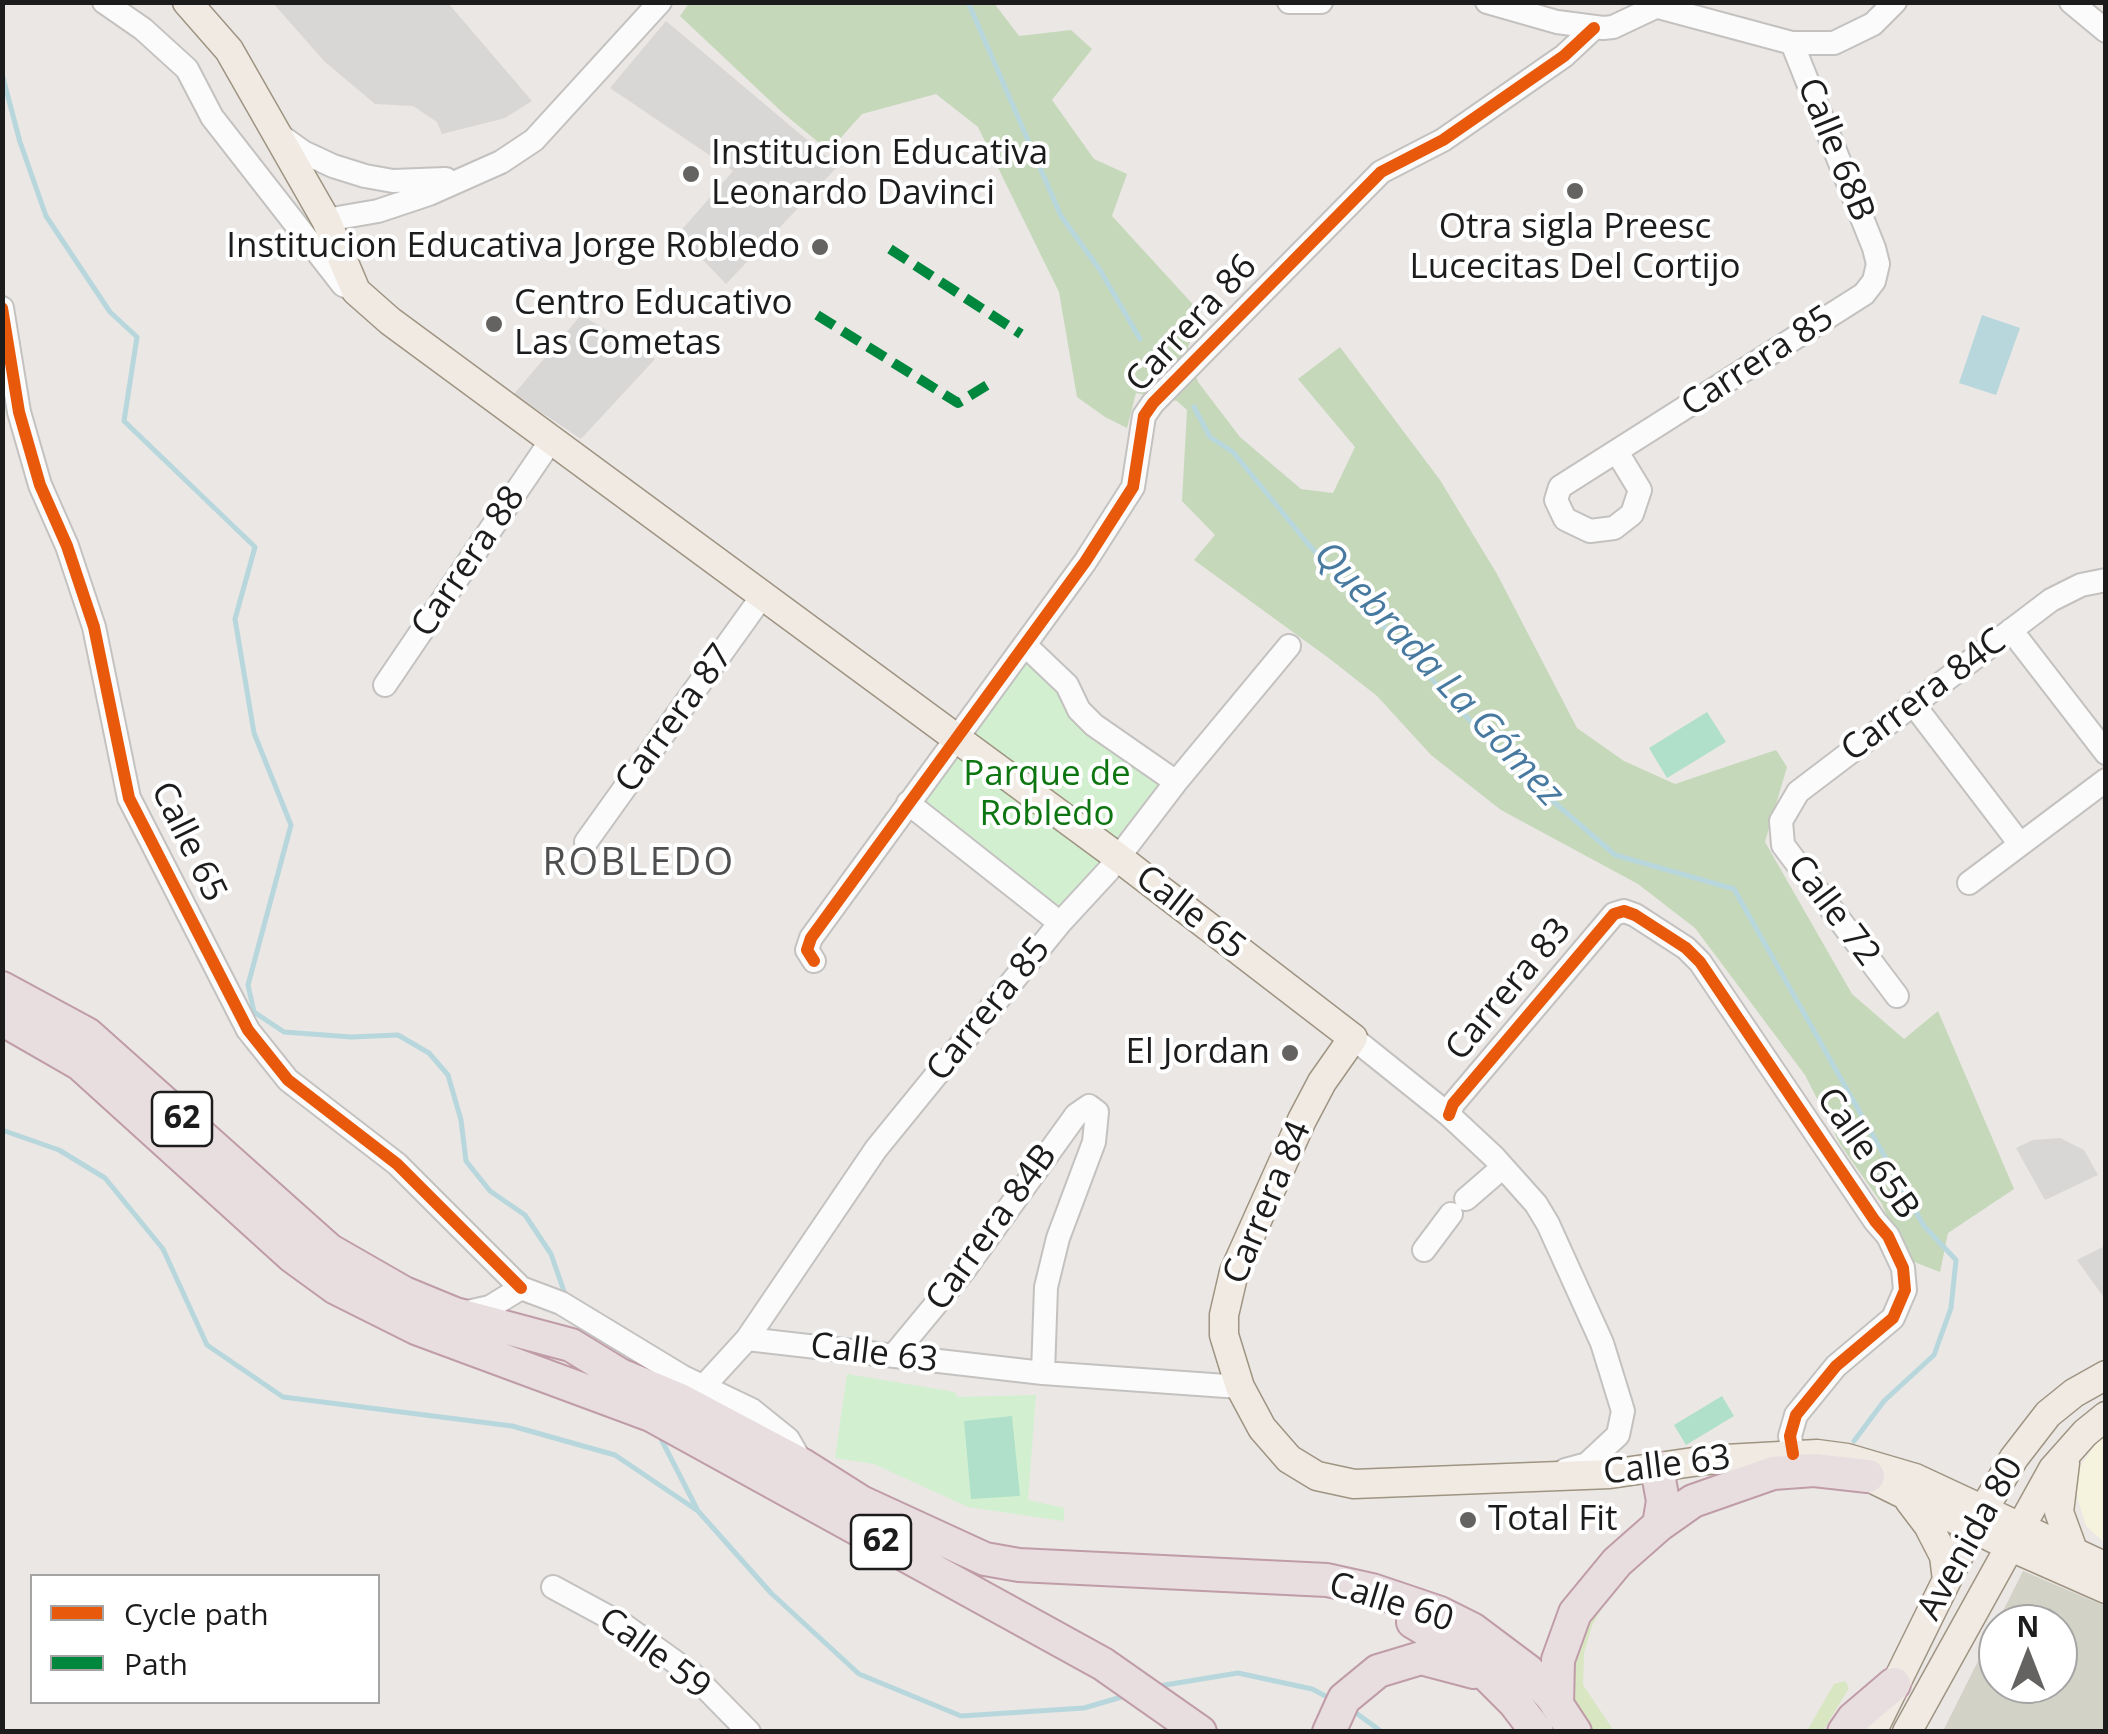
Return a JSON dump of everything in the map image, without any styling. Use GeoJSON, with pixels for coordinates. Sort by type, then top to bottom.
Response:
{"type":"FeatureCollection","features":[{"type":"Feature","properties":{"kind":"highway","name":"62"},"geometry":{"type":"LineString","coordinates":[[2,988],[87,1034],[330,1250],[404,1293],[455,1314],[576,1330],[609,1385],[652,1415],[1103,1664],[1200,1732]]}},
{"type":"Feature","properties":{"kind":"highway","name":"62"},"geometry":{"type":"LineString","coordinates":[[2,1019],[80,1064],[292,1256],[336,1288],[416,1328],[609,1385],[678,1399],[804,1466],[861,1502],[986,1559],[1019,1566],[1282,1576]]}},
{"type":"Feature","properties":{"kind":"highway"},"geometry":{"type":"LineString","coordinates":[[1556,1723],[1558,1660],[1576,1613],[1617,1562],[1659,1525],[1693,1501],[1773,1473],[1858,1467]]}},
{"type":"Feature","properties":{"kind":"highway"},"geometry":{"type":"LineString","coordinates":[[1657,1468],[1663,1501],[1659,1525]]}},
{"type":"Feature","properties":{"kind":"highway"},"geometry":{"type":"LineString","coordinates":[[1282,1576],[1421,1626],[1464,1652],[1494,1680],[1556,1723]]}},
{"type":"Feature","properties":{"kind":"highway","name":"Calle 60"},"geometry":{"type":"LineString","coordinates":[[1282,1576],[1372,1590],[1440,1613],[1501,1648],[1528,1671],[1556,1723]]}},
{"type":"Feature","properties":{"kind":"highway"},"geometry":{"type":"LineString","coordinates":[[1329,1732],[1344,1699],[1378,1671],[1421,1658],[1443,1661],[1494,1680]]}},
{"type":"Feature","properties":{"kind":"highway"},"geometry":{"type":"LineString","coordinates":[[1844,1732],[1853,1719],[1894,1684]]}},
{"type":"Feature","properties":{"kind":"main road","name":"Calle 65"},"geometry":{"type":"LineString","coordinates":[[187,2],[218,36],[276,132],[326,220],[356,291],[390,321],[1119,858],[1353,1038]]}},
{"type":"Feature","properties":{"kind":"main road","name":"Carrera 84"},"geometry":{"type":"LineString","coordinates":[[1309,1472],[1289,1459],[1268,1436],[1240,1387],[1224,1324],[1234,1272],[1302,1120],[1322,1082],[1353,1038]]}},
{"type":"Feature","properties":{"kind":"main road","name":"Avenida 80"},"geometry":{"type":"LineString","coordinates":[[1872,1732],[1978,1519],[2034,1428],[2074,1393],[2106,1374]]}},
{"type":"Feature","properties":{"kind":"main road","name":"Avenida 80"},"geometry":{"type":"LineString","coordinates":[[1907,1732],[2053,1470],[2068,1450],[2106,1416]]}},
{"type":"Feature","properties":{"kind":"main road"},"geometry":{"type":"LineString","coordinates":[[2068,1450],[2058,1512],[2074,1553]]}},
{"type":"Feature","properties":{"kind":"main road","name":"Calle 63"},"geometry":{"type":"LineString","coordinates":[[1309,1472],[1327,1480],[1354,1484],[1533,1479],[1793,1454],[1858,1467]]}},
{"type":"Feature","properties":{"kind":"main road"},"geometry":{"type":"LineString","coordinates":[[1858,1467],[1905,1495],[1978,1519]]}},
{"type":"Feature","properties":{"kind":"main road"},"geometry":{"type":"LineString","coordinates":[[1858,1467],[1915,1478],[1978,1519],[2106,1590]]}},
{"type":"Feature","properties":{"kind":"main road"},"geometry":{"type":"LineString","coordinates":[[1905,1495],[1934,1534],[1944,1556],[1947,1580]]}},
{"type":"Feature","properties":{"kind":"main road"},"geometry":{"type":"LineString","coordinates":[[2016,1538],[2074,1553],[2106,1568]]}},
{"type":"Feature","properties":{"kind":"street","name":"Calle 65"},"geometry":{"type":"LineString","coordinates":[[104,2],[143,29],[187,69],[223,132],[344,285],[356,291]]}},
{"type":"Feature","properties":{"kind":"street"},"geometry":{"type":"LineString","coordinates":[[209,2],[218,36]]}},
{"type":"Feature","properties":{"kind":"street"},"geometry":{"type":"LineString","coordinates":[[326,220],[378,210],[478,174],[534,140],[660,2]]}},
{"type":"Feature","properties":{"kind":"street"},"geometry":{"type":"LineString","coordinates":[[1289,2],[1321,2]]}},
{"type":"Feature","properties":{"kind":"street"},"geometry":{"type":"LineString","coordinates":[[1487,2],[1594,28]]}},
{"type":"Feature","properties":{"kind":"street"},"geometry":{"type":"LineString","coordinates":[[1662,5],[1792,43],[1834,43],[1873,24],[1895,2]]}},
{"type":"Feature","properties":{"kind":"street"},"geometry":{"type":"LineString","coordinates":[[2070,2],[2106,31]]}},
{"type":"Feature","properties":{"kind":"street","name":"Carrera 86"},"geometry":{"type":"LineString","coordinates":[[811,956],[811,938],[1085,562],[1133,487],[1144,416],[1153,402],[1381,172],[1443,140],[1564,56],[1594,28],[1613,27],[1662,5]]}},
{"type":"Feature","properties":{"kind":"street","name":"Calle 68B"},"geometry":{"type":"LineString","coordinates":[[1792,43],[1876,258]]}},
{"type":"Feature","properties":{"kind":"street"},"geometry":{"type":"LineString","coordinates":[[276,132],[303,152],[365,176],[422,182],[478,174]]}},
{"type":"Feature","properties":{"kind":"street","name":"Carrera 85"},"geometry":{"type":"LineString","coordinates":[[1617,452],[1864,294],[1877,275],[1876,258]]}},
{"type":"Feature","properties":{"kind":"street","name":"Calle 65"},"geometry":{"type":"LineString","coordinates":[[2,308],[11,414],[67,546],[94,628],[129,798],[248,1030],[288,1080],[398,1164],[521,1288]]}},
{"type":"Feature","properties":{"kind":"street","name":"Carrera 88"},"geometry":{"type":"LineString","coordinates":[[385,685],[552,438]]}},
{"type":"Feature","properties":{"kind":"street","name":"Carrera 84C"},"geometry":{"type":"LineString","coordinates":[[1781,821],[1798,792],[2050,600],[2081,585],[2106,580]]}},
{"type":"Feature","properties":{"kind":"street","name":"Carrera 87"},"geometry":{"type":"LineString","coordinates":[[586,842],[764,595]]}},
{"type":"Feature","properties":{"kind":"street"},"geometry":{"type":"LineString","coordinates":[[2011,630],[2106,753]]}},
{"type":"Feature","properties":{"kind":"street"},"geometry":{"type":"LineString","coordinates":[[1025,645],[1067,685],[1079,710],[1094,725],[1176,782]]}},
{"type":"Feature","properties":{"kind":"street","name":"Carrera 85"},"geometry":{"type":"LineString","coordinates":[[704,1386],[747,1339],[876,1148],[1060,923],[1119,858],[1176,782],[1289,646]]}},
{"type":"Feature","properties":{"kind":"street"},"geometry":{"type":"LineString","coordinates":[[1914,704],[2020,844]]}},
{"type":"Feature","properties":{"kind":"street"},"geometry":{"type":"LineString","coordinates":[[1969,883],[2106,780]]}},
{"type":"Feature","properties":{"kind":"street"},"geometry":{"type":"LineString","coordinates":[[908,803],[1060,923]]}},
{"type":"Feature","properties":{"kind":"street","name":"Calle 72"},"geometry":{"type":"LineString","coordinates":[[1781,821],[1782,845],[1897,996]]}},
{"type":"Feature","properties":{"kind":"street","name":"Carrera 83"},"geometry":{"type":"LineString","coordinates":[[1449,1115],[1453,1104],[1606,920],[1624,911]]}},
{"type":"Feature","properties":{"kind":"street","name":"Calle 65B"},"geometry":{"type":"LineString","coordinates":[[1624,911],[1635,914],[1686,948],[1700,962],[1874,1221],[1888,1236],[1904,1268],[1905,1290],[1900,1308],[1886,1325],[1849,1353],[1808,1398],[1792,1423],[1793,1454]]}},
{"type":"Feature","properties":{"kind":"street","name":"Calle 65"},"geometry":{"type":"LineString","coordinates":[[1353,1038],[1449,1115],[1536,1204],[1602,1343],[1623,1411],[1618,1435],[1587,1464],[1533,1479]]}},
{"type":"Feature","properties":{"kind":"street","name":"Carrera 84B"},"geometry":{"type":"LineString","coordinates":[[893,1356],[964,1269],[1076,1115],[1088,1106],[1095,1108],[1094,1142],[1051,1260],[1044,1298],[1043,1373]]}},
{"type":"Feature","properties":{"kind":"street"},"geometry":{"type":"LineString","coordinates":[[1424,1250],[1459,1207],[1503,1167]]}},
{"type":"Feature","properties":{"kind":"street"},"geometry":{"type":"LineString","coordinates":[[455,1314],[490,1307],[521,1288],[561,1302],[576,1330],[623,1341],[752,1410],[788,1439],[804,1466]]}},
{"type":"Feature","properties":{"kind":"street","name":"Calle 63"},"geometry":{"type":"LineString","coordinates":[[747,1339],[1043,1373],[1240,1387]]}},
{"type":"Feature","properties":{"kind":"street","name":"Calle 59"},"geometry":{"type":"LineString","coordinates":[[552,1587],[625,1626],[692,1674],[739,1729]]}},
{"type":"Feature","properties":{"kind":"shaded area"},"geometry":{"type":"Polygon","coordinates":[[[273,3],[448,3],[532,101],[505,118],[442,134],[437,122],[413,106],[375,104],[324,61],[273,3]]]}},
{"type":"Feature","properties":{"kind":"shaded area"},"geometry":{"type":"Polygon","coordinates":[[[376,3],[400,5],[383,20],[415,58],[405,66],[372,28],[355,43],[360,41],[385,70],[376,78],[351,48],[346,51],[335,38],[376,3]]]}},
{"type":"Feature","properties":{"kind":"shaded area"},"geometry":{"type":"Polygon","coordinates":[[[666,21],[838,166],[726,284],[678,234],[733,171],[610,88],[666,21]]]}},
{"type":"Feature","properties":{"kind":"shaded area"},"geometry":{"type":"Polygon","coordinates":[[[581,315],[655,359],[581,439],[514,394],[581,315]]]}},
{"type":"Feature","properties":{"kind":"shaded area"},"geometry":{"type":"Polygon","coordinates":[[[2060,1138],[2084,1150],[2098,1175],[2045,1200],[2016,1148],[2033,1140],[2060,1138]]]}},
{"type":"Feature","properties":{"kind":"shaded area"},"geometry":{"type":"Polygon","coordinates":[[[2105,1246],[2105,1299],[2077,1260],[2105,1246]]]}},
{"type":"Feature","properties":{"kind":"shaded area"},"geometry":{"type":"Polygon","coordinates":[[[2105,1436],[2105,1543],[2086,1526],[2076,1493],[2079,1468],[2105,1436]]]}},
{"type":"Feature","properties":{"kind":"shaded area"},"geometry":{"type":"Polygon","coordinates":[[[2023,1571],[2105,1606],[2105,1731],[1943,1731],[1978,1661],[1978,1704],[2078,1704],[2078,1604],[2006,1604],[2023,1571]]]}},
{"type":"Feature","properties":{"kind":"green space"},"geometry":{"type":"Polygon","coordinates":[[[690,2],[994,3],[1019,36],[1071,30],[1092,49],[1052,100],[1094,159],[1127,174],[1112,216],[1199,311],[1188,348],[1198,382],[1240,437],[1301,489],[1333,493],[1355,447],[1298,379],[1340,347],[1440,480],[1497,574],[1577,728],[1624,761],[1675,784],[1776,750],[1787,767],[1765,842],[1852,994],[1904,1039],[1938,1011],[2014,1189],[1948,1233],[1940,1272],[1904,1258],[1882,1204],[1840,1144],[1805,1075],[1695,928],[1638,884],[1501,810],[1431,755],[1377,696],[1194,560],[1215,535],[1182,501],[1187,410],[1177,401],[1136,393],[1127,428],[1077,397],[1059,292],[978,127],[936,94],[862,114],[829,151],[680,16],[690,2]]]}},
{"type":"Feature","properties":{"kind":"green space","name":"Parque de Robledo"},"geometry":{"type":"Polygon","coordinates":[[[1021,657],[1048,678],[1068,708],[1163,783],[1062,912],[916,800],[1021,657]]]}},
{"type":"Feature","properties":{"kind":"green space"},"geometry":{"type":"Polygon","coordinates":[[[1707,712],[1726,742],[1667,778],[1649,748],[1707,712]]]}},
{"type":"Feature","properties":{"kind":"green space"},"geometry":{"type":"Polygon","coordinates":[[[847,1374],[955,1392],[957,1397],[1036,1395],[1028,1500],[1064,1508],[1064,1521],[968,1507],[874,1464],[835,1458],[847,1374]]]}},
{"type":"Feature","properties":{"kind":"green space"},"geometry":{"type":"Polygon","coordinates":[[[1722,1396],[1734,1416],[1686,1445],[1674,1425],[1722,1396]]]}},
{"type":"Feature","properties":{"kind":"green space"},"geometry":{"type":"Polygon","coordinates":[[[1012,1416],[1020,1496],[971,1499],[964,1421],[1012,1416]]]}},
{"type":"Feature","properties":{"kind":"green space"},"geometry":{"type":"Polygon","coordinates":[[[1619,1575],[1592,1626],[1584,1653],[1583,1685],[1614,1731],[1590,1731],[1580,1717],[1569,1684],[1574,1644],[1619,1575]]]}},
{"type":"Feature","properties":{"kind":"green space"},"geometry":{"type":"Polygon","coordinates":[[[1845,1681],[1849,1688],[1823,1731],[1807,1731],[1834,1684],[1845,1681]]]}},
{"type":"Feature","properties":{"kind":"water"},"geometry":{"type":"Polygon","coordinates":[[[1982,315],[2020,328],[1996,395],[1959,383],[1982,315]]]}},
{"type":"Feature","properties":{"kind":"waterway","name":"Quebrada La Gómez"},"geometry":{"type":"LineString","coordinates":[[968,2],[1061,216],[1100,270],[1140,339]]}},
{"type":"Feature","properties":{"kind":"waterway"},"geometry":{"type":"LineString","coordinates":[[2,74],[46,216],[110,312],[137,337],[124,421],[255,547],[235,619],[254,733],[291,825],[248,985],[254,1012],[284,1032],[351,1037],[398,1035],[429,1053],[448,1075],[461,1120],[466,1161],[490,1191],[525,1215],[551,1254],[566,1297]]}},
{"type":"Feature","properties":{"kind":"waterway","name":"Quebrada La Gómez"},"geometry":{"type":"LineString","coordinates":[[1194,407],[1210,437],[1233,452],[1309,545],[1509,763],[1615,855],[1734,889],[1924,1226],[1956,1260],[1951,1308],[1934,1355],[1884,1401],[1854,1441]]}},
{"type":"Feature","properties":{"kind":"waterway"},"geometry":{"type":"LineString","coordinates":[[2,1130],[59,1150],[105,1178],[163,1249],[207,1345],[283,1397],[512,1426],[615,1455],[698,1511],[771,1593],[859,1674],[961,1716],[1084,1708],[1125,1696]]}},
{"type":"Feature","properties":{"kind":"waterway"},"geometry":{"type":"LineString","coordinates":[[658,1433],[698,1511]]}},
{"type":"Feature","properties":{"kind":"waterway"},"geometry":{"type":"LineString","coordinates":[[1159,1686],[1238,1673],[1312,1689],[1333,1700]]}},
{"type":"Feature","properties":{"kind":"waterway"},"geometry":{"type":"LineString","coordinates":[[1352,1710],[1382,1732]]}},
{"type":"Feature","properties":{"kind":"marked path"},"geometry":{"type":"LineString","coordinates":[[890,249],[1021,334]]}},
{"type":"Feature","properties":{"kind":"marked path"},"geometry":{"type":"LineString","coordinates":[[817,315],[958,403],[989,384]]}},
{"type":"Feature","properties":{"kind":"cycle path"},"geometry":{"type":"LineString","coordinates":[[814,961],[807,950],[811,938],[1085,562],[1133,487],[1144,416],[1153,403],[1381,172],[1443,140],[1564,56],[1594,28]]}},
{"type":"Feature","properties":{"kind":"cycle path"},"geometry":{"type":"LineString","coordinates":[[2,308],[19,412],[40,485],[67,546],[94,627],[129,798],[248,1030],[288,1080],[397,1164],[521,1288]]}},
{"type":"Feature","properties":{"kind":"cycle path"},"geometry":{"type":"LineString","coordinates":[[1449,1115],[1453,1104],[1614,914],[1624,911],[1635,915],[1686,948],[1700,962],[1888,1236],[1903,1268],[1905,1290],[1893,1318],[1836,1366],[1796,1415],[1790,1436],[1793,1454]]}},
{"type":"Feature","properties":{"kind":"place","name":"Institucion Educativa Leonardo Davinci"},"geometry":{"type":"Point","coordinates":[691,174]}},
{"type":"Feature","properties":{"kind":"place","name":"Otra sigla Preesc Lucecitas Del Cortijo"},"geometry":{"type":"Point","coordinates":[1575,191]}},
{"type":"Feature","properties":{"kind":"place","name":"Institucion Educativa Jorge Robledo"},"geometry":{"type":"Point","coordinates":[820,247]}},
{"type":"Feature","properties":{"kind":"place","name":"Centro Educativo Las Cometas"},"geometry":{"type":"Point","coordinates":[494,324]}},
{"type":"Feature","properties":{"kind":"place","name":"El Jordan"},"geometry":{"type":"Point","coordinates":[1290,1053]}},
{"type":"Feature","properties":{"kind":"place","name":"Total Fit"},"geometry":{"type":"Point","coordinates":[1468,1520]}},
{"type":"Feature","properties":{"kind":"district","name":"ROBLEDO"},"geometry":{"type":"Point","coordinates":[639,864]}}]}
